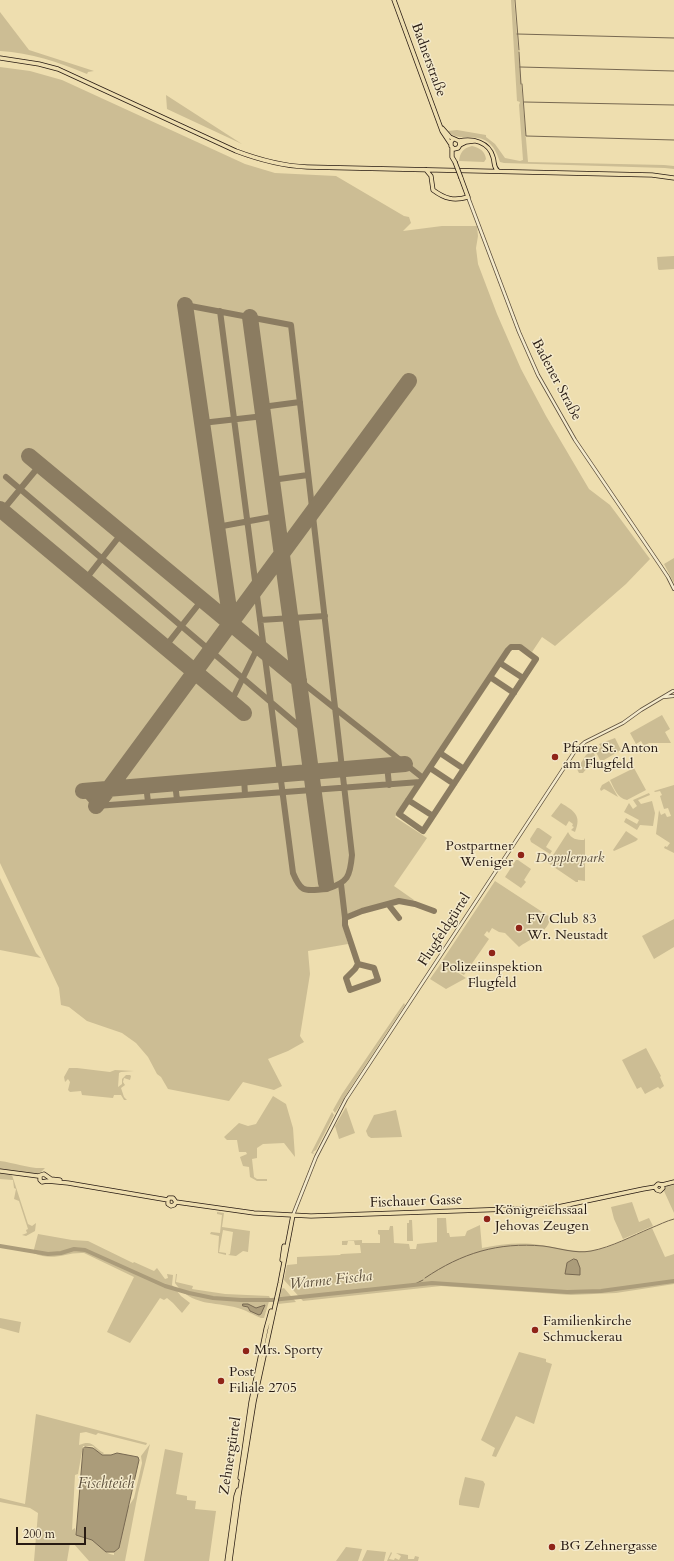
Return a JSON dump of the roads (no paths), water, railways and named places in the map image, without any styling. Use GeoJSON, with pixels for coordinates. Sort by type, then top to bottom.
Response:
{"type":"FeatureCollection","features":[{"type":"Feature","properties":{"kind":"main road","name":"Badnerstraße"},"geometry":{"type":"LineString","coordinates":[[394,0],[442,131],[453,147]]}},
{"type":"Feature","properties":{"kind":"main road"},"geometry":{"type":"LineString","coordinates":[[0,58],[39,64],[58,69],[236,151],[266,162],[307,167],[652,175],[674,178]]}},
{"type":"Feature","properties":{"kind":"main road","name":"Badnerstraße"},"geometry":{"type":"LineString","coordinates":[[441,127],[453,140]]}},
{"type":"Feature","properties":{"kind":"main road"},"geometry":{"type":"LineString","coordinates":[[475,141],[466,142],[460,146],[453,147],[453,140],[459,141],[471,139],[485,145],[493,157],[494,167],[499,172]]}},
{"type":"Feature","properties":{"kind":"main road"},"geometry":{"type":"LineString","coordinates":[[459,141],[460,146]]}},
{"type":"Feature","properties":{"kind":"main road","name":"Badener Straße"},"geometry":{"type":"LineString","coordinates":[[453,147],[455,162],[468,197]]}},
{"type":"Feature","properties":{"kind":"main road"},"geometry":{"type":"LineString","coordinates":[[489,172],[494,167]]}},
{"type":"Feature","properties":{"kind":"main road"},"geometry":{"type":"LineString","coordinates":[[426,170],[431,176],[433,190],[442,197],[454,199],[468,197]]}},
{"type":"Feature","properties":{"kind":"main road"},"geometry":{"type":"LineString","coordinates":[[431,176],[436,170]]}},
{"type":"Feature","properties":{"kind":"main road"},"geometry":{"type":"LineString","coordinates":[[0,1171],[40,1178],[43,1183],[47,1180],[44,1174],[40,1178]]}},
{"type":"Feature","properties":{"kind":"main road","name":"Fischauer Gasse"},"geometry":{"type":"LineString","coordinates":[[47,1180],[168,1200],[169,1198],[173,1198],[176,1202],[249,1212],[324,1216],[511,1209],[534,1210],[655,1188],[658,1184],[662,1185],[674,1182]]}},
{"type":"Feature","properties":{"kind":"main road","name":"Zehnergürtel"},"geometry":{"type":"LineString","coordinates":[[229,1561],[236,1496],[239,1487],[251,1402],[266,1329],[281,1277],[293,1215]]}},
{"type":"Feature","properties":{"kind":"street","name":"Badener Straße"},"geometry":{"type":"LineString","coordinates":[[468,197],[516,325],[538,375],[575,440],[664,571],[674,589]]}},
{"type":"Feature","properties":{"kind":"street"},"geometry":{"type":"LineString","coordinates":[[673,690],[674,696]]}},
{"type":"Feature","properties":{"kind":"street","name":"Flugfeldgürtel"},"geometry":{"type":"LineString","coordinates":[[293,1215],[316,1156],[346,1100],[576,751],[585,742],[623,723],[673,690]]}},
{"type":"Feature","properties":{"kind":"street","name":"Flugfeldgürtel"},"geometry":{"type":"LineString","coordinates":[[662,698],[674,696]]}},
{"type":"Feature","properties":{"kind":"water"},"geometry":{"type":"Polygon","coordinates":[[[574,1259],[577,1260],[580,1268],[580,1275],[565,1274],[567,1263],[574,1259]]]}},
{"type":"Feature","properties":{"kind":"water"},"geometry":{"type":"Polygon","coordinates":[[[243,1304],[248,1304],[256,1308],[265,1305],[261,1314],[259,1315],[250,1311],[248,1307],[243,1306],[243,1304]]]}},
{"type":"Feature","properties":{"kind":"water","name":"Fischteich"},"geometry":{"type":"Polygon","coordinates":[[[85,1447],[93,1448],[102,1455],[117,1453],[138,1457],[139,1460],[119,1548],[114,1552],[106,1552],[92,1540],[76,1535],[83,1449],[85,1447]]]}},
{"type":"Feature","properties":{"kind":"waterway"},"geometry":{"type":"LineString","coordinates":[[515,0],[519,50]]}},
{"type":"Feature","properties":{"kind":"waterway"},"geometry":{"type":"LineString","coordinates":[[517,34],[674,38]]}},
{"type":"Feature","properties":{"kind":"waterway"},"geometry":{"type":"LineString","coordinates":[[519,52],[521,84]]}},
{"type":"Feature","properties":{"kind":"waterway"},"geometry":{"type":"LineString","coordinates":[[520,67],[674,71]]}},
{"type":"Feature","properties":{"kind":"waterway"},"geometry":{"type":"LineString","coordinates":[[522,84],[526,136],[674,140]]}},
{"type":"Feature","properties":{"kind":"waterway"},"geometry":{"type":"LineString","coordinates":[[524,102],[674,105]]}},
{"type":"Feature","properties":{"kind":"waterway"},"geometry":{"type":"LineString","coordinates":[[425,1278],[453,1262],[481,1251],[527,1245],[585,1252],[614,1244],[674,1219]]}},
{"type":"Feature","properties":{"kind":"waterway","name":"Warme Fischa"},"geometry":{"type":"LineString","coordinates":[[0,1246],[48,1254],[61,1253],[74,1249],[85,1250],[165,1286],[213,1298],[241,1300],[272,1300],[432,1283],[567,1292],[601,1291],[674,1281]]}},
{"type":"Feature","properties":{"kind":"waterway","name":"Warme Fischa"},"geometry":{"type":"LineString","coordinates":[[415,1284],[423,1280]]}},
{"type":"Feature","properties":{"kind":"place","name":"Pfarre St. Anton am Flugfeld"},"geometry":{"type":"Point","coordinates":[555,757]}},
{"type":"Feature","properties":{"kind":"place","name":"Postpartner Weniger"},"geometry":{"type":"Point","coordinates":[521,855]}},
{"type":"Feature","properties":{"kind":"place","name":"FV Club 83 Wr. Neustadt"},"geometry":{"type":"Point","coordinates":[519,928]}},
{"type":"Feature","properties":{"kind":"place","name":"Polizeiinspektion Flugfeld"},"geometry":{"type":"Point","coordinates":[492,953]}},
{"type":"Feature","properties":{"kind":"place","name":"Königreichssaal Jehovas Zeugen"},"geometry":{"type":"Point","coordinates":[487,1219]}},
{"type":"Feature","properties":{"kind":"place","name":"Familienkirche Schmuckerau"},"geometry":{"type":"Point","coordinates":[535,1330]}},
{"type":"Feature","properties":{"kind":"place","name":"Mrs. Sporty"},"geometry":{"type":"Point","coordinates":[246,1351]}},
{"type":"Feature","properties":{"kind":"place","name":"Post Filiale 2705"},"geometry":{"type":"Point","coordinates":[221,1381]}},
{"type":"Feature","properties":{"kind":"place","name":"BG Zehnergasse"},"geometry":{"type":"Point","coordinates":[552,1547]}},
{"type":"Feature","properties":{"kind":"park label","name":"Dopplerpark"},"geometry":{"type":"Point","coordinates":[570,859]}}]}
